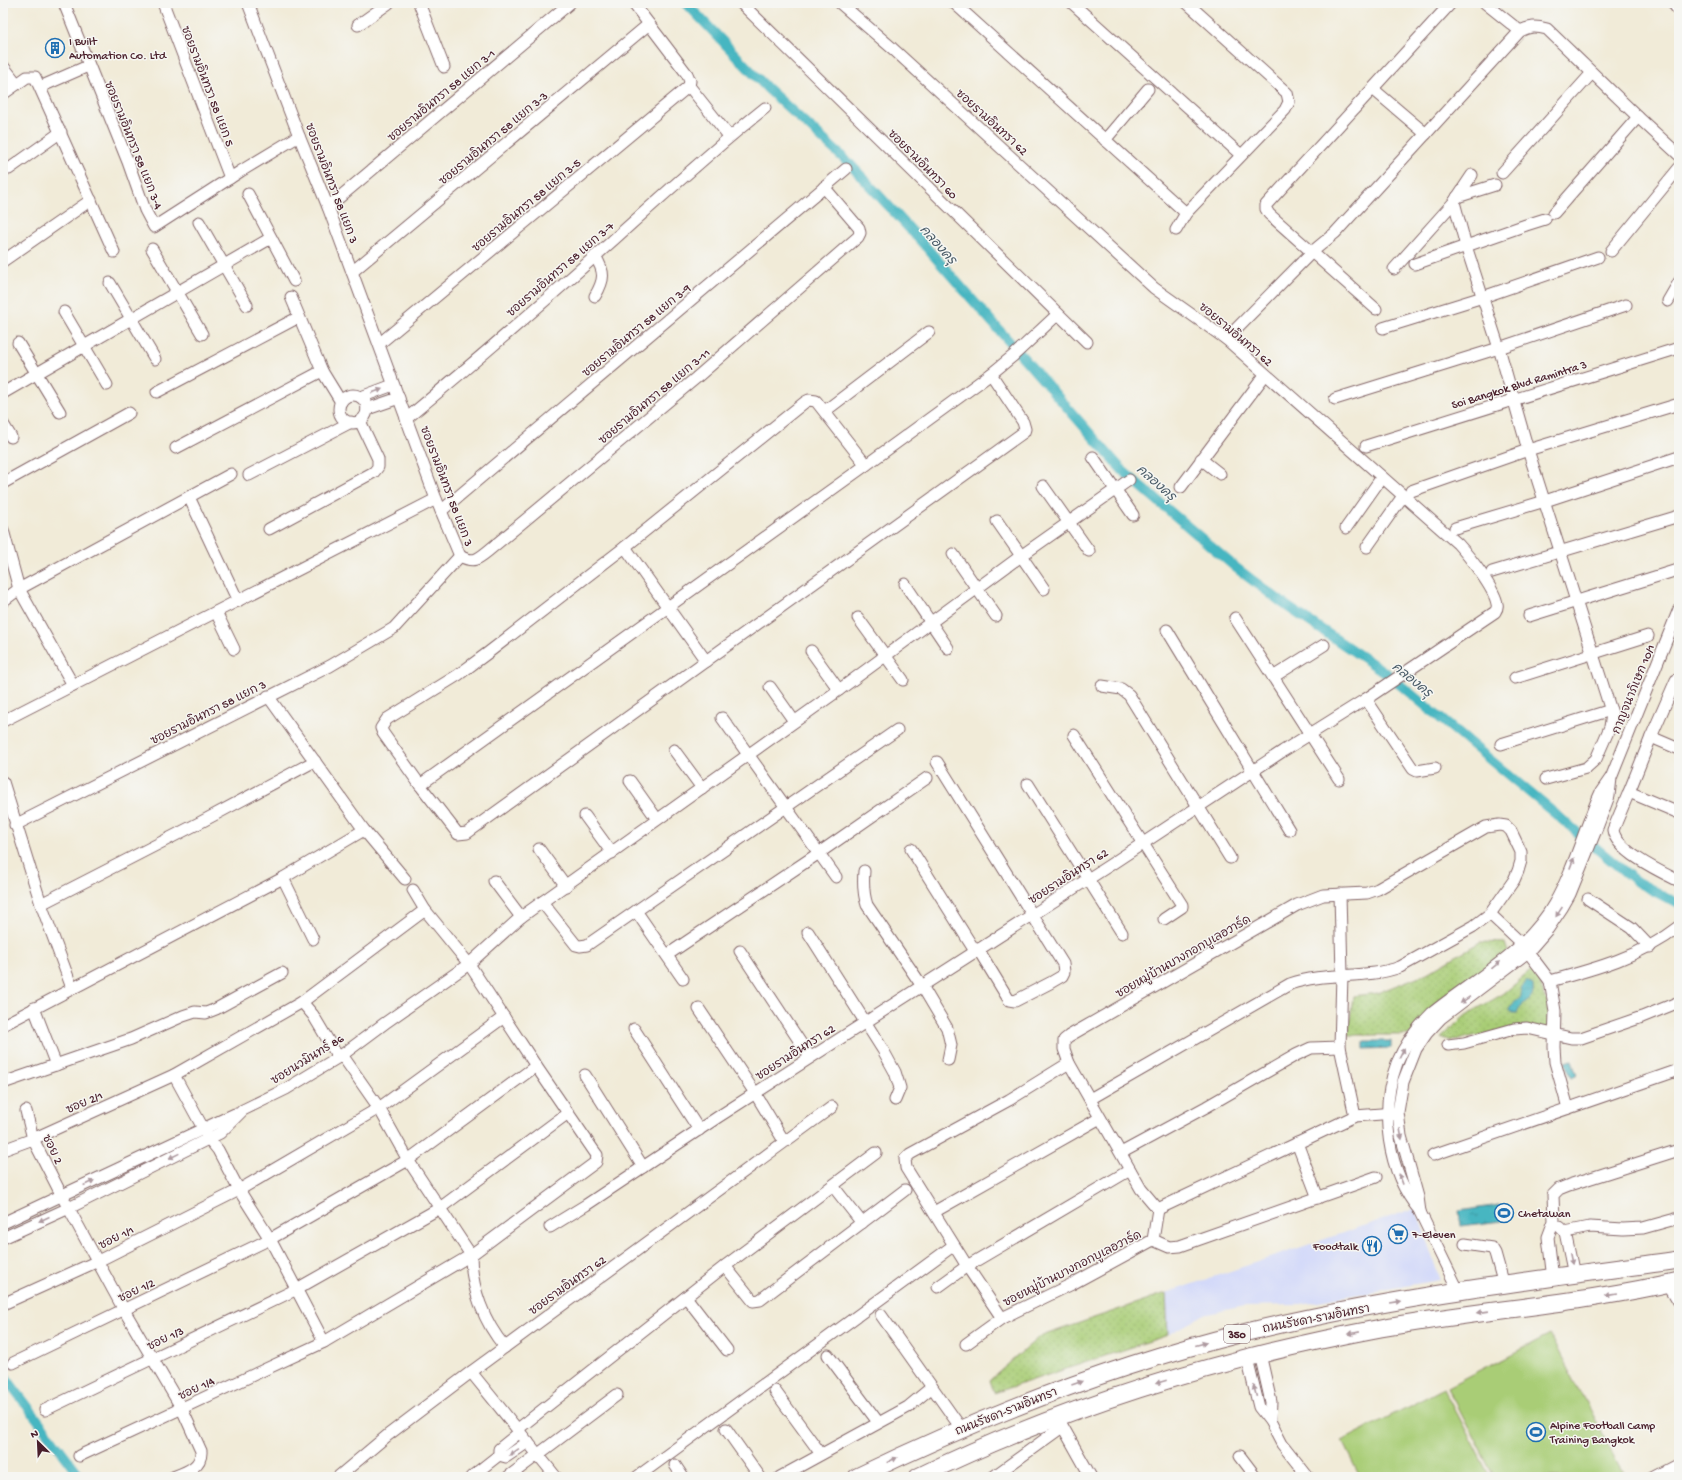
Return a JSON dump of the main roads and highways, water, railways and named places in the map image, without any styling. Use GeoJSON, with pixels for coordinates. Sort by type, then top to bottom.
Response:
{"type":"FeatureCollection","features":[{"type":"Feature","properties":{"kind":"main road"},"geometry":{"type":"LineString","coordinates":[[1676,3],[1679,7]]}},
{"type":"Feature","properties":{"kind":"main road"},"geometry":{"type":"LineString","coordinates":[[1638,1266],[1679,1253]]}},
{"type":"Feature","properties":{"kind":"main road","name":"ถนนรัชดา-รามอินทรา"},"geometry":{"type":"LineString","coordinates":[[857,1477],[961,1428],[1080,1382],[1130,1365],[1241,1333],[1351,1310],[1459,1292],[1679,1260]]}},
{"type":"Feature","properties":{"kind":"main road","name":"ถนนรัชดา-รามอินทรา"},"geometry":{"type":"LineString","coordinates":[[918,1477],[964,1455],[1059,1422],[1154,1384],[1254,1356],[1324,1339],[1383,1328],[1676,1285]]}},
{"type":"Feature","properties":{"kind":"water"},"geometry":{"type":"Polygon","coordinates":[[[1526,981],[1533,985],[1532,996],[1519,1008],[1517,1013],[1513,1013],[1509,1010],[1511,1006],[1520,998],[1520,988],[1526,981]]]}},
{"type":"Feature","properties":{"kind":"water"},"geometry":{"type":"Polygon","coordinates":[[[1364,1041],[1391,1041],[1391,1048],[1364,1049],[1364,1041]]]}},
{"type":"Feature","properties":{"kind":"water"},"geometry":{"type":"Polygon","coordinates":[[[1572,1060],[1577,1075],[1571,1077],[1566,1062],[1572,1060]]]}},
{"type":"Feature","properties":{"kind":"water"},"geometry":{"type":"Polygon","coordinates":[[[1499,1205],[1501,1221],[1461,1226],[1459,1211],[1499,1205]]]}},
{"type":"Feature","properties":{"kind":"waterway","name":"คลองครุ"},"geometry":{"type":"LineString","coordinates":[[686,3],[768,89],[850,164],[919,239],[1123,471],[1235,567],[1288,607],[1386,673],[1637,882],[1679,904]]}},
{"type":"Feature","properties":{"kind":"waterway"},"geometry":{"type":"LineString","coordinates":[[3,1374],[81,1477]]}},
{"type":"Feature","properties":{"kind":"place","name":"I Built Automation Co. Ltd"},"geometry":{"type":"Point","coordinates":[55,48]}},
{"type":"Feature","properties":{"kind":"place","name":"Chetawan"},"geometry":{"type":"Point","coordinates":[1504,1213]}},
{"type":"Feature","properties":{"kind":"place","name":"7-Eleven"},"geometry":{"type":"Point","coordinates":[1398,1234]}},
{"type":"Feature","properties":{"kind":"place","name":"Foodtalk"},"geometry":{"type":"Point","coordinates":[1372,1246]}},
{"type":"Feature","properties":{"kind":"place","name":"Alpine Football Camp Training Bangkok"},"geometry":{"type":"Point","coordinates":[1536,1432]}}]}
